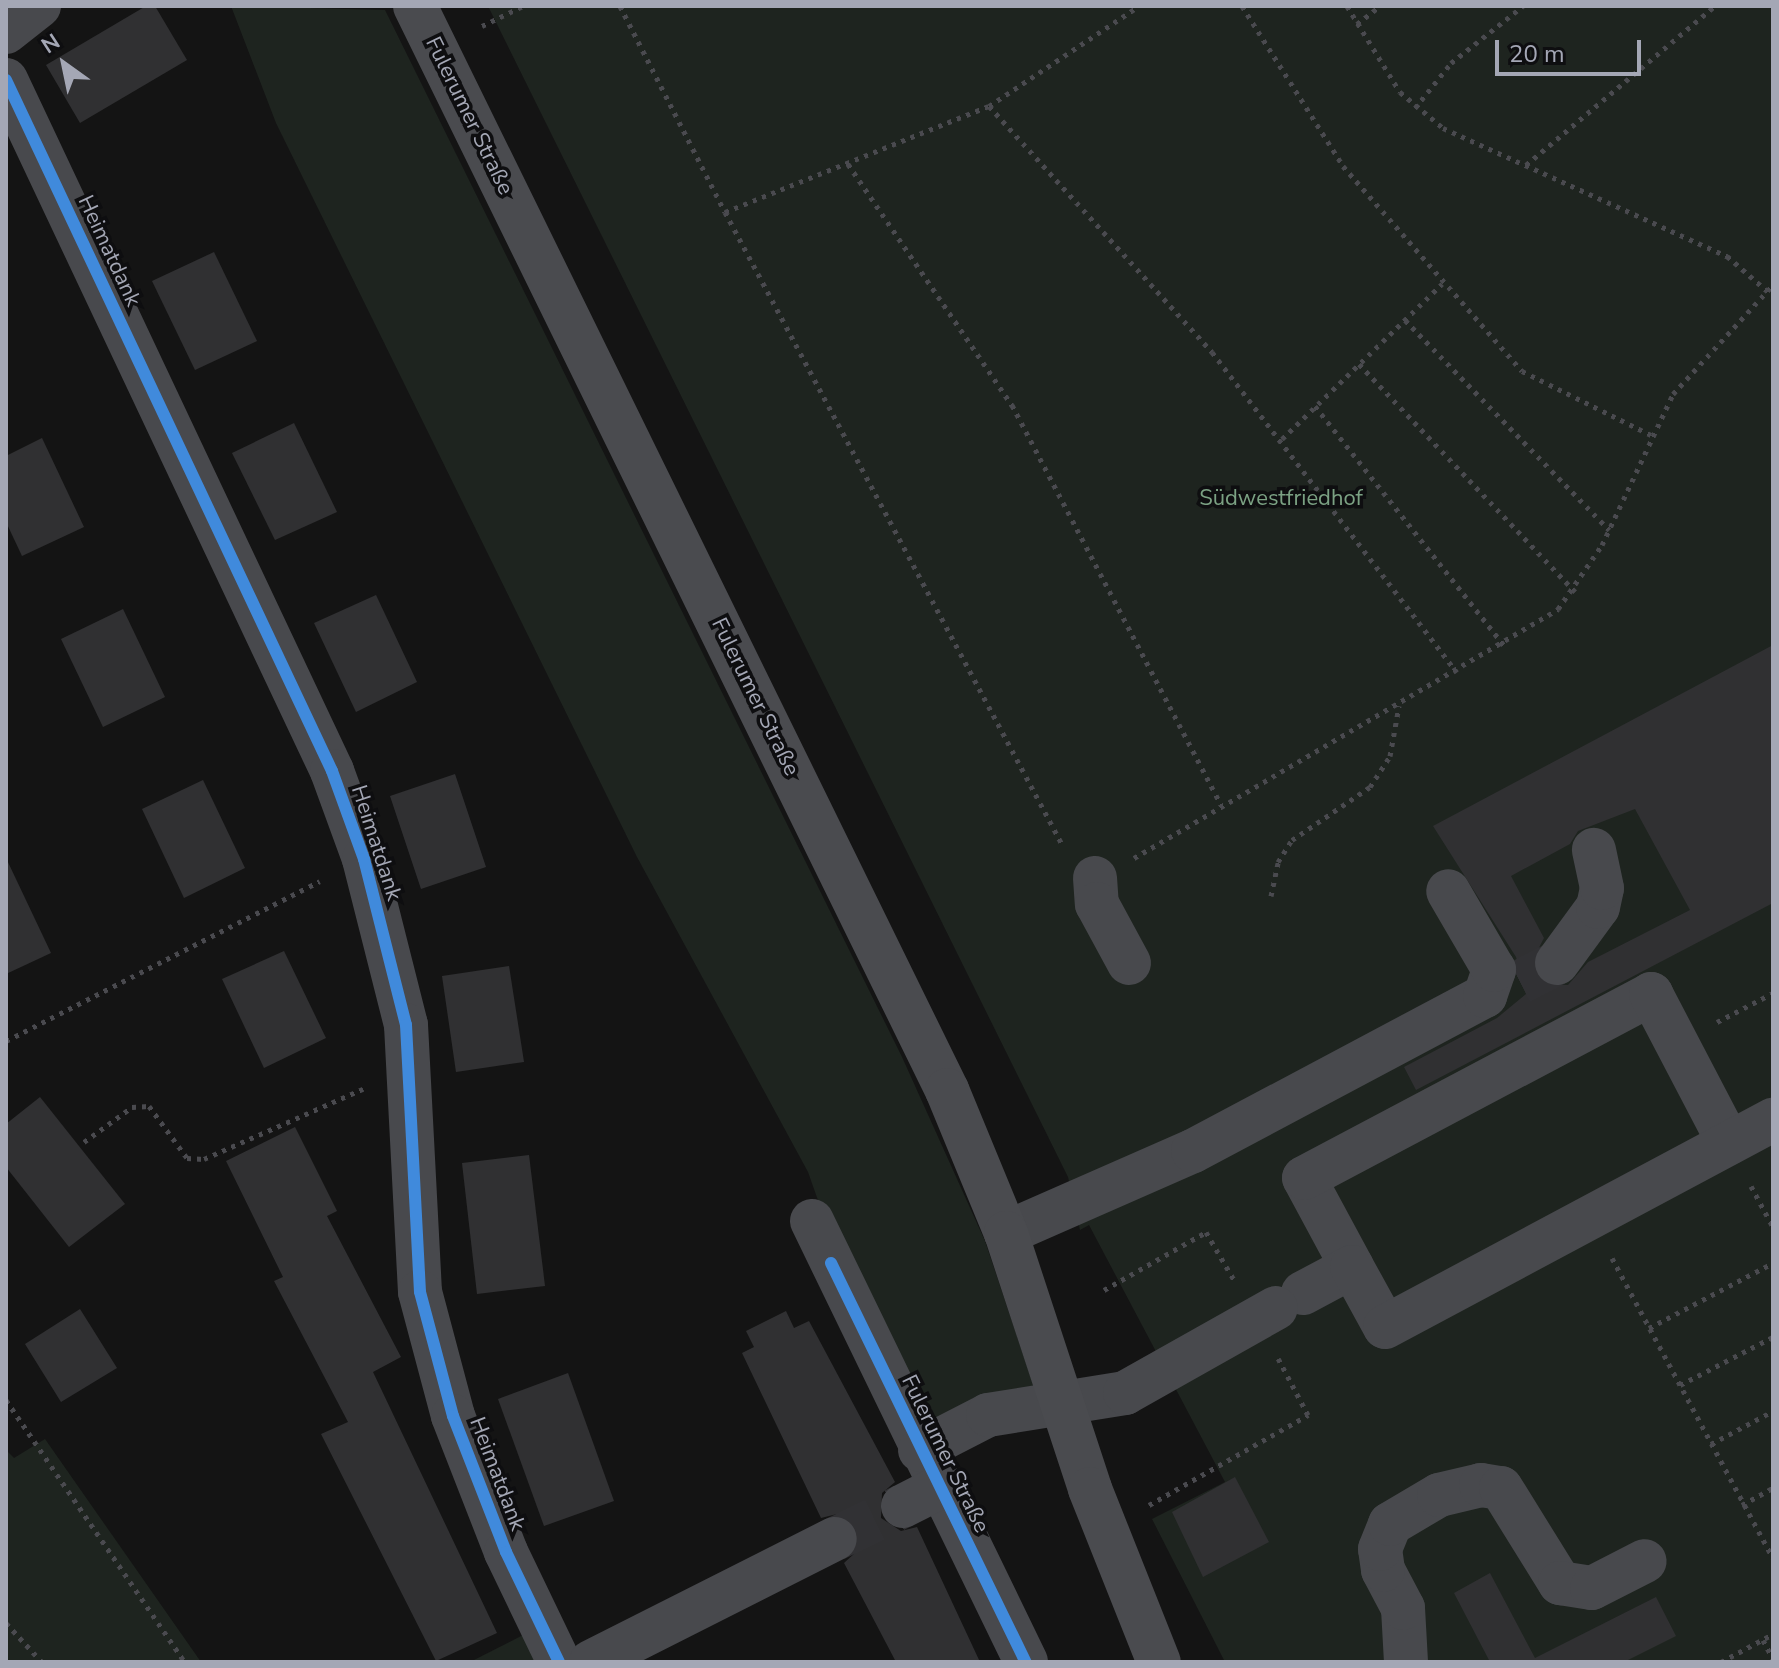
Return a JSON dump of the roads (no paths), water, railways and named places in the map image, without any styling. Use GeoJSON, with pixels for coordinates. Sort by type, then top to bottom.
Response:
{"type":"FeatureCollection","features":[{"type":"Feature","properties":{"kind":"main road","name":"Fulerumer Straße"},"geometry":{"type":"LineString","coordinates":[[415,6],[947,1090],[1006,1233],[1059,1403],[1159,1662]]}},
{"type":"Feature","properties":{"kind":"street"},"geometry":{"type":"LineString","coordinates":[[6,32],[39,6]]}},
{"type":"Feature","properties":{"kind":"street","name":"Heimatdank"},"geometry":{"type":"LineString","coordinates":[[6,80],[332,771],[364,859],[406,1025],[420,1292],[453,1416],[506,1552],[559,1662]]}},
{"type":"Feature","properties":{"kind":"street"},"geometry":{"type":"LineString","coordinates":[[1006,1233],[1193,1151],[1521,980],[1598,907],[1602,888],[1594,850]]}},
{"type":"Feature","properties":{"kind":"street"},"geometry":{"type":"LineString","coordinates":[[1095,878],[1097,904],[1129,963]]}},
{"type":"Feature","properties":{"kind":"street"},"geometry":{"type":"LineString","coordinates":[[1448,891],[1494,970],[1521,980]]}},
{"type":"Feature","properties":{"kind":"street"},"geometry":{"type":"LineString","coordinates":[[1729,1143],[1651,994],[1304,1178],[1385,1327],[1773,1120]]}},
{"type":"Feature","properties":{"kind":"street","name":"Fulerumer Straße"},"geometry":{"type":"LineString","coordinates":[[812,1221],[920,1481],[1026,1662]]}},
{"type":"Feature","properties":{"kind":"street"},"geometry":{"type":"LineString","coordinates":[[1059,1403],[1125,1393],[1352,1267]]}},
{"type":"Feature","properties":{"kind":"street","name":"Fulerumer Straße"},"geometry":{"type":"LineString","coordinates":[[920,1481],[988,1415],[1059,1403]]}},
{"type":"Feature","properties":{"kind":"street"},"geometry":{"type":"LineString","coordinates":[[1406,1662],[1403,1608],[1383,1570],[1380,1549],[1390,1524],[1439,1495],[1481,1485],[1501,1488],[1560,1583],[1592,1588],[1645,1561]]}},
{"type":"Feature","properties":{"kind":"street"},"geometry":{"type":"LineString","coordinates":[[591,1662],[835,1539]]}},
{"type":"Feature","properties":{"kind":"tunnel"},"geometry":{"type":"LineString","coordinates":[[1520,982],[1557,963]]}},
{"type":"Feature","properties":{"kind":"tunnel"},"geometry":{"type":"LineString","coordinates":[[835,1539],[903,1506]]}},
{"type":"Feature","properties":{"kind":"park label","name":"Südwestfriedhof"},"geometry":{"type":"Point","coordinates":[1281,499]}}]}
